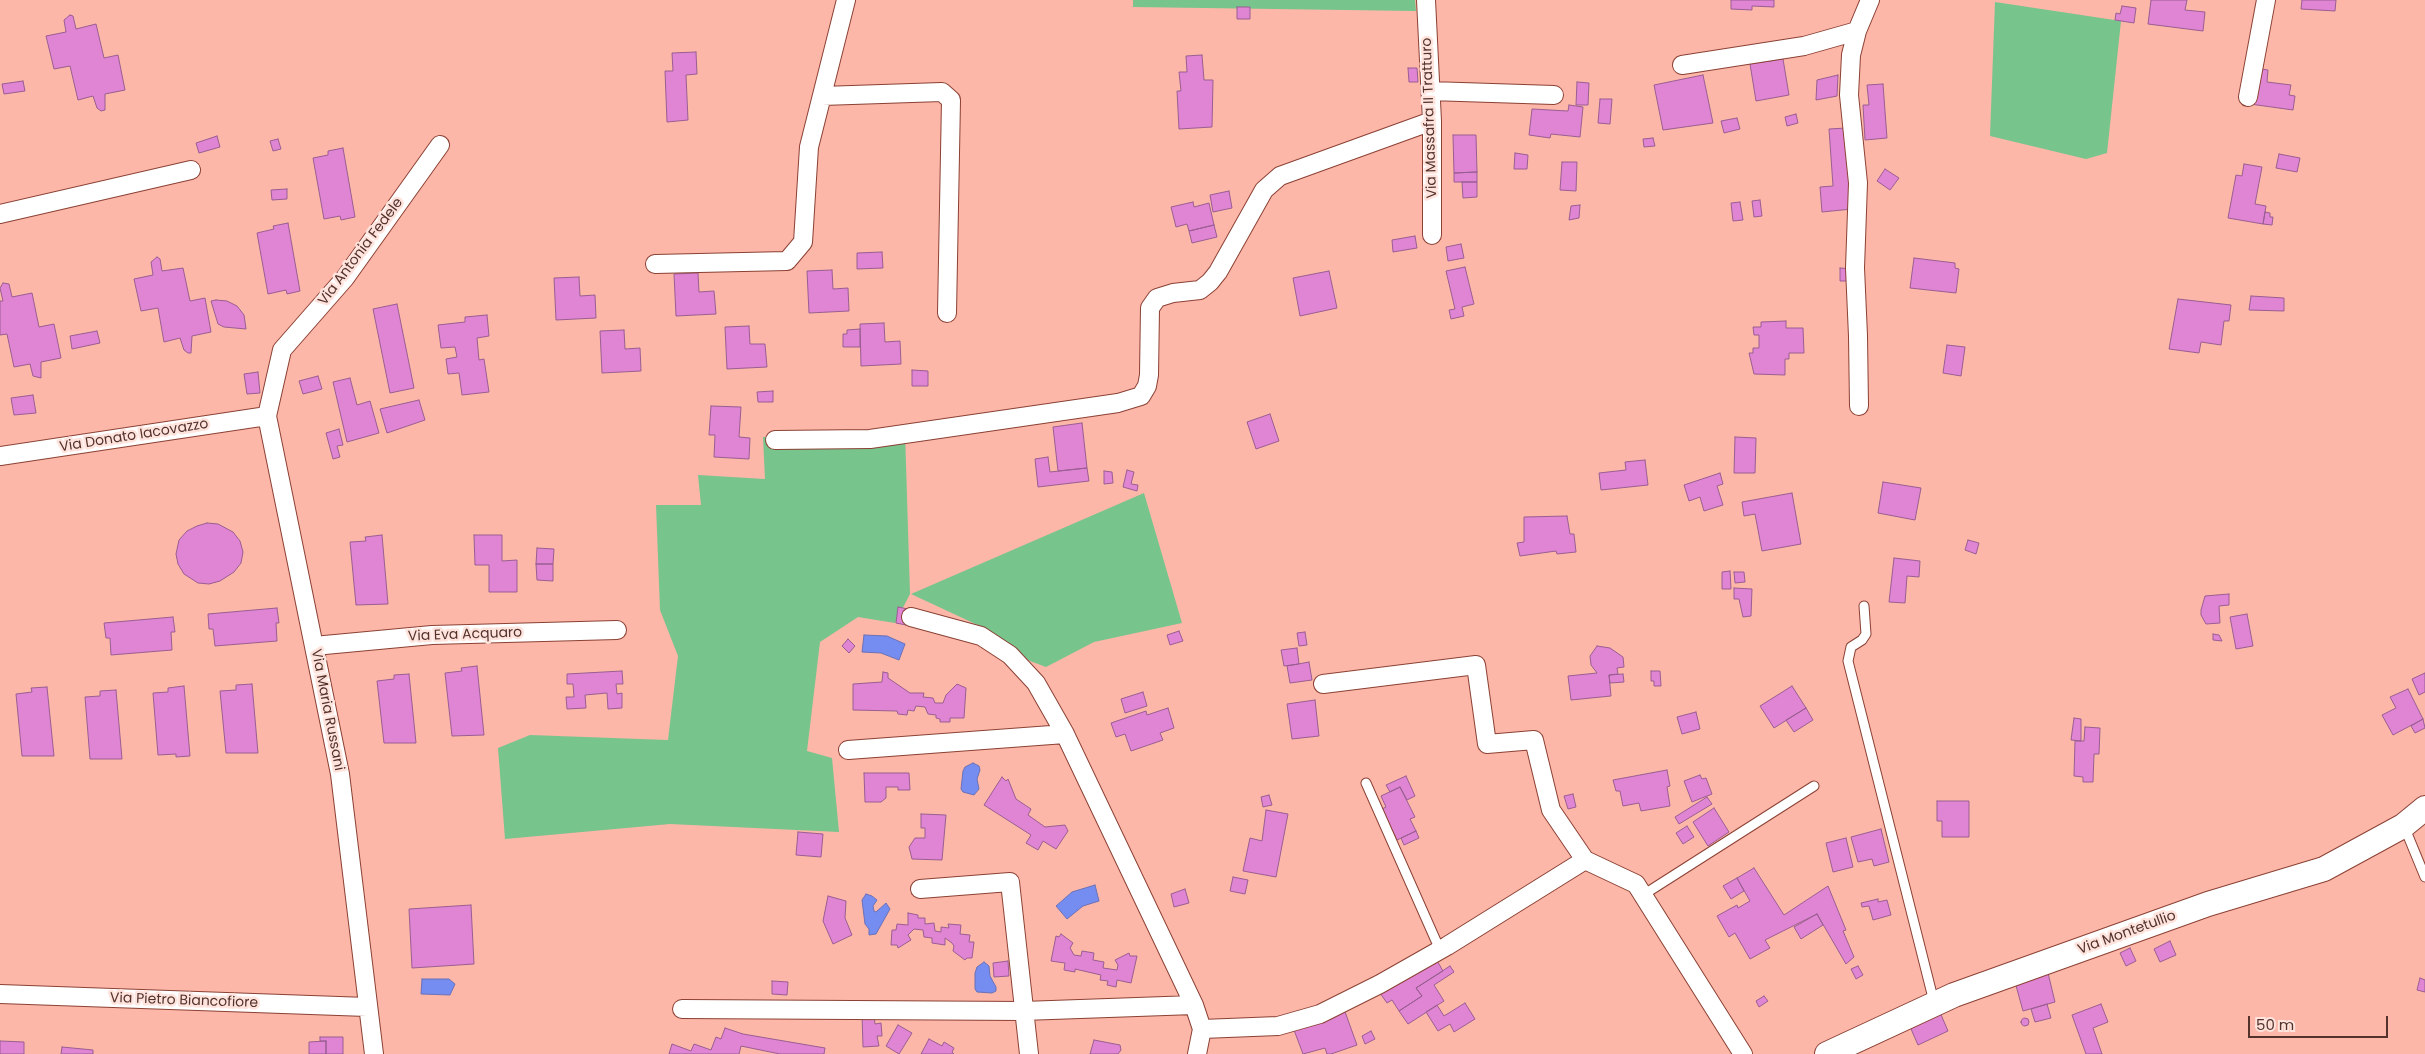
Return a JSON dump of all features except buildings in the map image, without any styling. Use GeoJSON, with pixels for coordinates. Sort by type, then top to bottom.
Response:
{"type":"FeatureCollection","features":[{"type":"Feature","properties":{"kind":"street"},"geometry":{"type":"LineString","coordinates":[[656,264],[787,261],[804,242],[809,147],[846,0]]}},
{"type":"Feature","properties":{"kind":"street","name":"Via Massafra II Tratturo"},"geometry":{"type":"LineString","coordinates":[[1426,0],[1432,121],[1432,235]]}},
{"type":"Feature","properties":{"kind":"street"},"geometry":{"type":"LineString","coordinates":[[1858,406],[1858,336],[1855,268],[1858,183],[1849,95],[1851,55],[1857,31],[1870,0]]}},
{"type":"Feature","properties":{"kind":"street"},"geometry":{"type":"LineString","coordinates":[[2248,97],[2266,0]]}},
{"type":"Feature","properties":{"kind":"street"},"geometry":{"type":"LineString","coordinates":[[1682,65],[1804,46],[1857,31]]}},
{"type":"Feature","properties":{"kind":"street"},"geometry":{"type":"LineString","coordinates":[[1430,91],[1554,95]]}},
{"type":"Feature","properties":{"kind":"street"},"geometry":{"type":"LineString","coordinates":[[822,96],[942,92],[951,100],[947,313]]}},
{"type":"Feature","properties":{"kind":"street"},"geometry":{"type":"LineString","coordinates":[[775,440],[870,439],[1118,403],[1140,396],[1147,386],[1149,375],[1150,308],[1157,298],[1173,293],[1200,290],[1210,282],[1218,272],[1258,198],[1268,186],[1280,176],[1432,121]]}},
{"type":"Feature","properties":{"kind":"street","name":"Via Antonia Fedele"},"geometry":{"type":"LineString","coordinates":[[267,416],[282,350],[345,278],[440,145]]}},
{"type":"Feature","properties":{"kind":"street"},"geometry":{"type":"LineString","coordinates":[[0,214],[191,170]]}},
{"type":"Feature","properties":{"kind":"street","name":"Via Donato Iacovazzo"},"geometry":{"type":"LineString","coordinates":[[0,456],[267,416]]}},
{"type":"Feature","properties":{"kind":"street","name":"Via Maria Russani"},"geometry":{"type":"LineString","coordinates":[[267,416],[340,774],[374,1054]]}},
{"type":"Feature","properties":{"kind":"street"},"geometry":{"type":"LineString","coordinates":[[911,617],[981,636],[1010,655],[1036,683],[1065,734],[1194,1005],[1202,1029],[1197,1054]]}},
{"type":"Feature","properties":{"kind":"street","name":"Via Eva Acquaro"},"geometry":{"type":"LineString","coordinates":[[314,646],[432,634],[617,630]]}},
{"type":"Feature","properties":{"kind":"street"},"geometry":{"type":"LineString","coordinates":[[1322,684],[1476,665],[1487,744],[1534,740],[1551,810],[1585,860],[1636,884],[1743,1054]]}},
{"type":"Feature","properties":{"kind":"street"},"geometry":{"type":"LineString","coordinates":[[848,750],[1065,734]]}},
{"type":"Feature","properties":{"kind":"street","name":"Via Montetullio"},"geometry":{"type":"LineString","coordinates":[[1827,1054],[1954,995],[2208,904],[2324,868],[2403,826],[2425,808]]}},
{"type":"Feature","properties":{"kind":"street"},"geometry":{"type":"LineString","coordinates":[[1202,1029],[1278,1026],[1320,1014],[1380,984],[1440,950],[1585,860]]}},
{"type":"Feature","properties":{"kind":"street"},"geometry":{"type":"LineString","coordinates":[[920,888],[1010,882],[1029,1054]]}},
{"type":"Feature","properties":{"kind":"street","name":"Via Pietro Biancofiore"},"geometry":{"type":"LineString","coordinates":[[0,994],[367,1008]]}},
{"type":"Feature","properties":{"kind":"street"},"geometry":{"type":"LineString","coordinates":[[682,1009],[1023,1011],[1194,1005]]}},
{"type":"Feature","properties":{"kind":"lane"},"geometry":{"type":"LineString","coordinates":[[1864,606],[1866,634],[1862,640],[1851,648],[1848,661],[1934,1004]]}},
{"type":"Feature","properties":{"kind":"lane"},"geometry":{"type":"LineString","coordinates":[[1366,783],[1440,950]]}},
{"type":"Feature","properties":{"kind":"lane"},"geometry":{"type":"LineString","coordinates":[[1643,895],[1814,786]]}},
{"type":"Feature","properties":{"kind":"lane"},"geometry":{"type":"LineString","coordinates":[[2403,826],[2425,877]]}},
{"type":"Feature","properties":{"kind":"green space"},"geometry":{"type":"Polygon","coordinates":[[[1133,0],[1415,0],[1416,11],[1133,7],[1133,0]]]}},
{"type":"Feature","properties":{"kind":"green space"},"geometry":{"type":"Polygon","coordinates":[[[1995,2],[2121,21],[2107,153],[2086,159],[1990,136],[1995,2]]]}},
{"type":"Feature","properties":{"kind":"green space"},"geometry":{"type":"Polygon","coordinates":[[[905,432],[910,594],[895,623],[858,617],[820,642],[807,751],[832,758],[839,832],[670,824],[505,839],[498,748],[530,735],[668,740],[678,656],[660,610],[656,505],[701,505],[698,475],[765,479],[763,437],[905,432]]]}},
{"type":"Feature","properties":{"kind":"green space"},"geometry":{"type":"Polygon","coordinates":[[[1144,493],[1182,623],[1094,642],[1046,667],[1030,661],[984,628],[911,594],[1144,493]]]}},
{"type":"Feature","properties":{"kind":"water"},"geometry":{"type":"Polygon","coordinates":[[[864,635],[887,636],[905,644],[899,660],[881,653],[862,652],[864,635]]]}},
{"type":"Feature","properties":{"kind":"water"},"geometry":{"type":"Polygon","coordinates":[[[973,763],[979,766],[980,770],[977,779],[979,789],[974,795],[963,792],[961,789],[963,771],[965,767],[973,763]]]}},
{"type":"Feature","properties":{"kind":"water"},"geometry":{"type":"Polygon","coordinates":[[[1095,885],[1099,901],[1083,906],[1067,919],[1056,906],[1072,892],[1095,885]]]}},
{"type":"Feature","properties":{"kind":"water"},"geometry":{"type":"Polygon","coordinates":[[[866,894],[877,900],[873,906],[874,911],[876,912],[886,903],[890,909],[876,934],[869,935],[869,929],[865,924],[862,900],[866,894]]]}},
{"type":"Feature","properties":{"kind":"water"},"geometry":{"type":"Polygon","coordinates":[[[984,962],[989,966],[990,976],[996,987],[996,991],[992,993],[977,992],[975,989],[977,967],[984,962]]]}},
{"type":"Feature","properties":{"kind":"water"},"geometry":{"type":"Polygon","coordinates":[[[422,979],[449,979],[455,984],[450,995],[421,994],[422,979]]]}}]}
